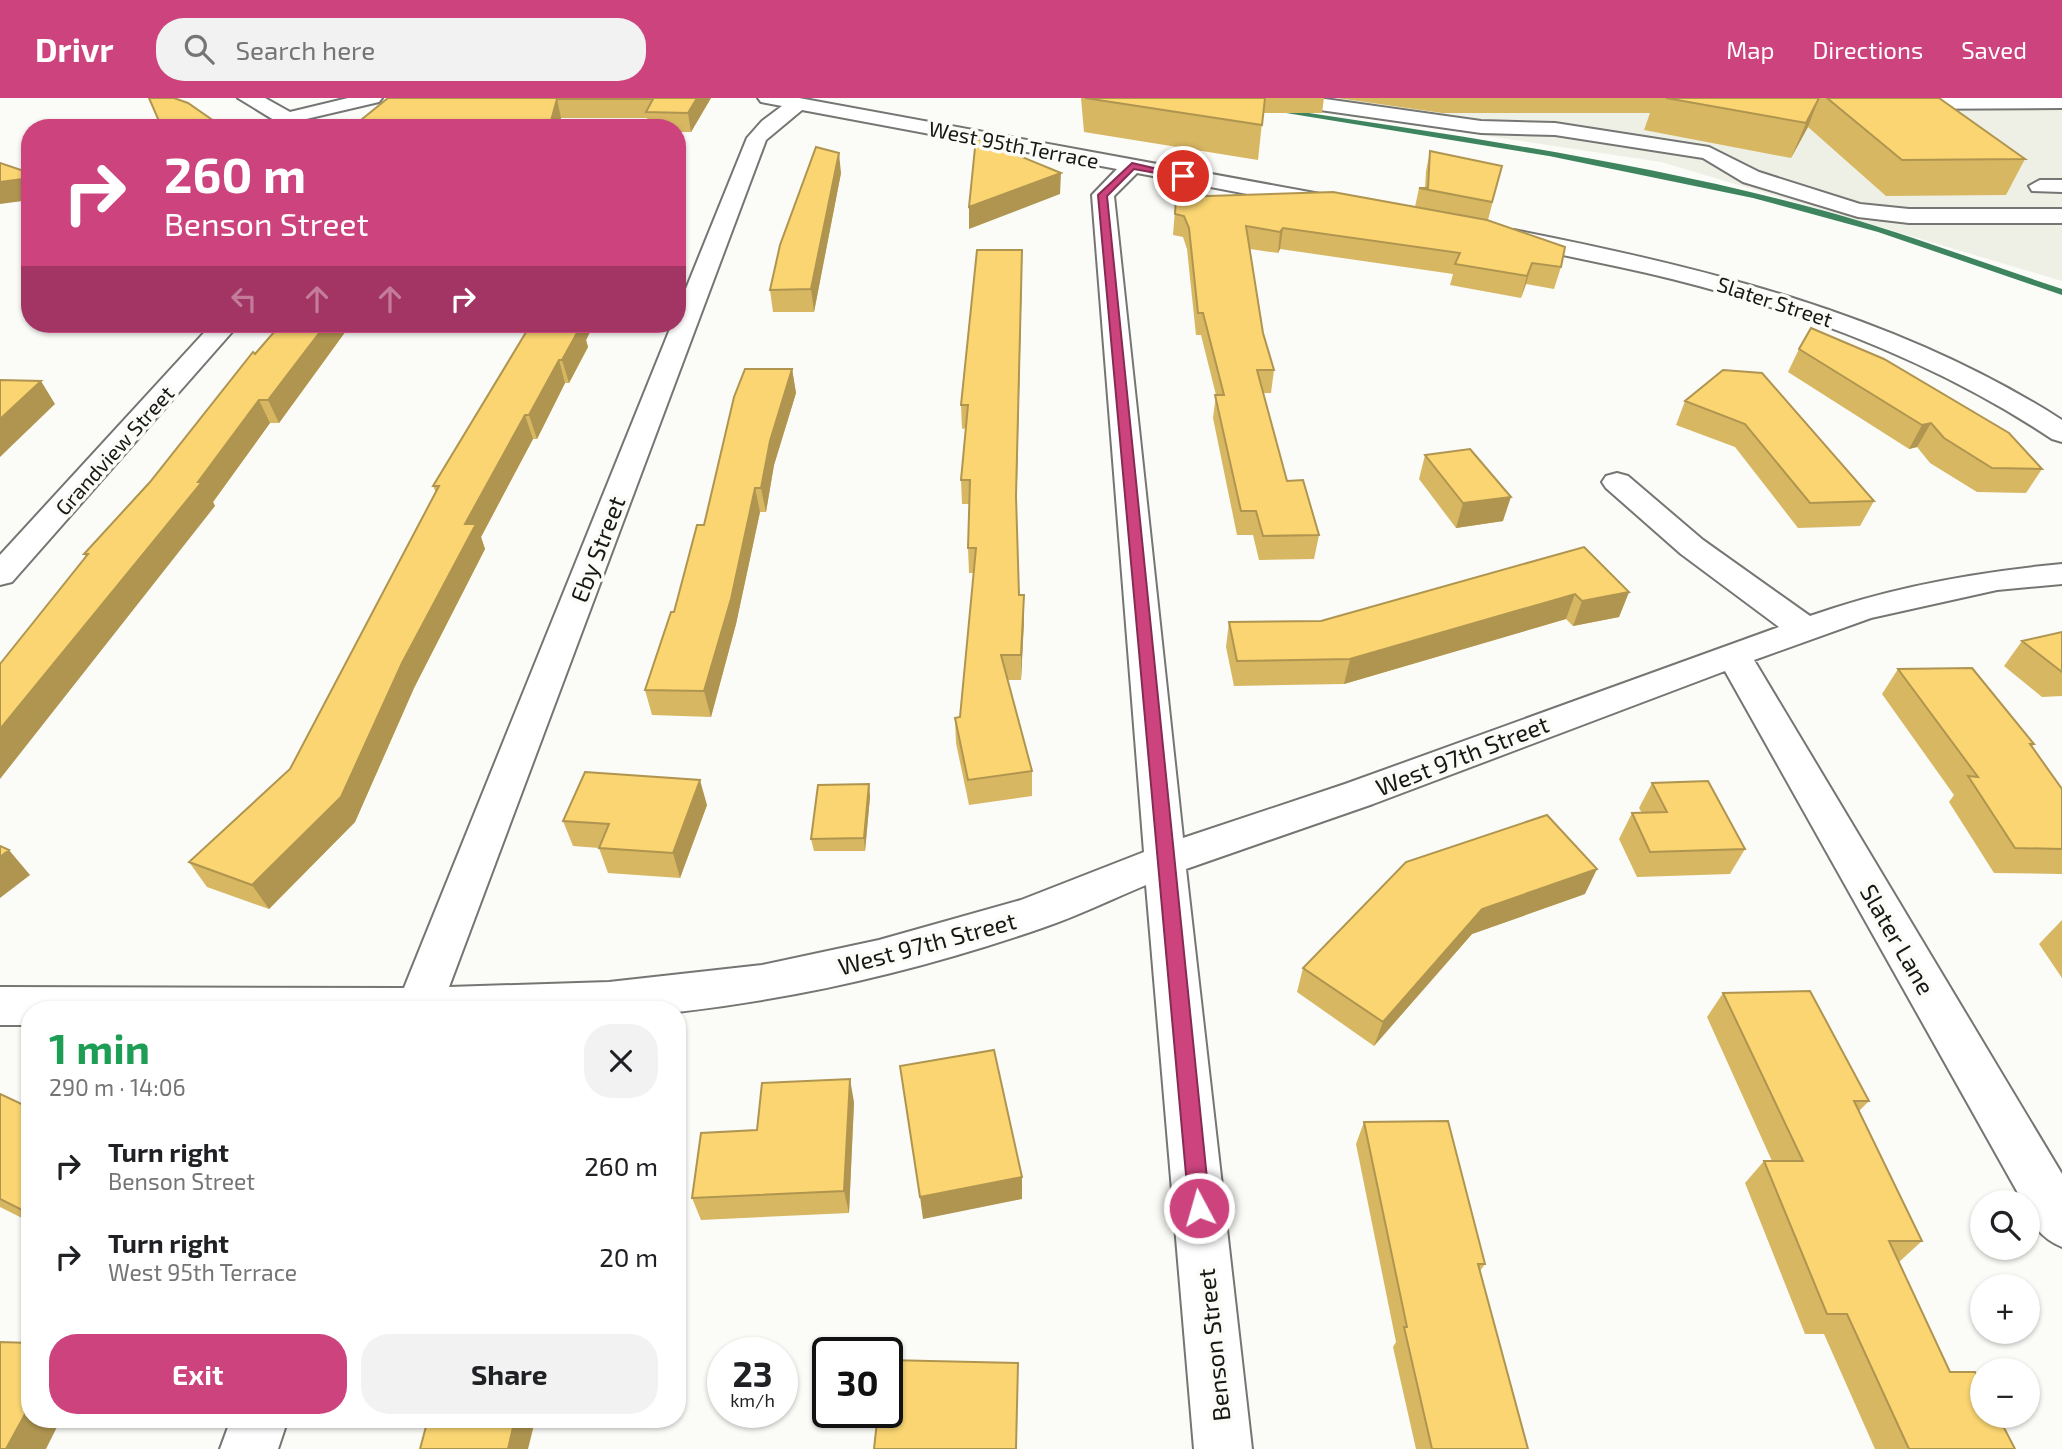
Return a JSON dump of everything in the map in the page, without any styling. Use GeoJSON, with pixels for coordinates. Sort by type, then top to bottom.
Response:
{"type":"FeatureCollection","features":[{"type":"Feature","properties":{"kind":"street"},"geometry":{"type":"LineString","coordinates":[[248,98],[287,119]]}},
{"type":"Feature","properties":{"kind":"street"},"geometry":{"type":"LineString","coordinates":[[306,119],[372,98]]}},
{"type":"Feature","properties":{"kind":"street"},"geometry":{"type":"LineString","coordinates":[[1278,98],[1481,127],[1555,129],[1709,153],[1751,177],[1858,210],[1909,216],[2062,216]]}},
{"type":"Feature","properties":{"kind":"street"},"geometry":{"type":"LineString","coordinates":[[2055,98],[2062,102]]}},
{"type":"Feature","properties":{"kind":"street","name":"West 95th Terrace"},"geometry":{"type":"LineString","coordinates":[[783,101],[1346,206]]}},
{"type":"Feature","properties":{"kind":"street","name":"Eby Street"},"geometry":{"type":"LineString","coordinates":[[686,321],[757,138],[769,125],[783,101]]}},
{"type":"Feature","properties":{"kind":"street"},"geometry":{"type":"LineString","coordinates":[[1868,103],[2062,102]]}},
{"type":"Feature","properties":{"kind":"street","name":"Benson Street"},"geometry":{"type":"LineString","coordinates":[[1132,166],[1103,195],[1223,1449]]}},
{"type":"Feature","properties":{"kind":"street","name":"Slater Street"},"geometry":{"type":"LineString","coordinates":[[1492,233],[1686,272],[1786,302],[1905,349],[1985,388],[2062,433]]}},
{"type":"Feature","properties":{"kind":"street","name":"Grandview Street"},"geometry":{"type":"LineString","coordinates":[[0,575],[218,333]]}},
{"type":"Feature","properties":{"kind":"street","name":"Eby Street"},"geometry":{"type":"LineString","coordinates":[[422,1001],[681,333]]}},
{"type":"Feature","properties":{"kind":"street"},"geometry":{"type":"LineString","coordinates":[[1617,482],[1692,547],[1805,629]]}},
{"type":"Feature","properties":{"kind":"street","name":"West 97th Street"},"geometry":{"type":"LineString","coordinates":[[609,1001],[762,984],[879,958],[1030,915],[1165,860],[1359,794],[1805,629],[1912,596],[1997,580],[2062,574]]}},
{"type":"Feature","properties":{"kind":"street","name":"Slater Lane"},"geometry":{"type":"LineString","coordinates":[[1734,656],[2062,1222]]}},
{"type":"Feature","properties":{"kind":"street","name":"West 97th Street"},"geometry":{"type":"LineString","coordinates":[[0,1006],[21,1006]]}},
{"type":"Feature","properties":{"kind":"street"},"geometry":{"type":"LineString","coordinates":[[248,1449],[256,1428]]}},
{"type":"Feature","properties":{"kind":"shaded area"},"geometry":{"type":"Polygon","coordinates":[[[1235,98],[2062,98],[2062,281],[1661,162],[1235,98]]]}},
{"type":"Feature","properties":{"kind":"building"},"geometry":{"type":"Polygon","coordinates":[[[149,98],[174,98],[188,103],[211,119],[158,119],[149,98]]]}},
{"type":"Feature","properties":{"kind":"building"},"geometry":{"type":"Polygon","coordinates":[[[388,98],[697,98],[688,113],[646,112],[653,99],[557,99],[551,119],[362,119],[388,98]]]}},
{"type":"Feature","properties":{"kind":"building"},"geometry":{"type":"Polygon","coordinates":[[[1085,98],[1265,98],[1262,125],[1085,98]]]}},
{"type":"Feature","properties":{"kind":"building"},"geometry":{"type":"Polygon","coordinates":[[[1666,98],[1819,98],[1806,123],[1666,98]]]}},
{"type":"Feature","properties":{"kind":"building"},"geometry":{"type":"Polygon","coordinates":[[[1827,98],[1939,98],[2025,159],[1902,160],[1827,98]]]}},
{"type":"Feature","properties":{"kind":"building"},"geometry":{"type":"Polygon","coordinates":[[[976,138],[1061,173],[969,207],[976,138]]]}},
{"type":"Feature","properties":{"kind":"building"},"geometry":{"type":"Polygon","coordinates":[[[816,147],[839,153],[811,289],[770,290],[780,245],[816,147]]]}},
{"type":"Feature","properties":{"kind":"building"},"geometry":{"type":"Polygon","coordinates":[[[1430,151],[1502,166],[1492,202],[1419,188],[1428,188],[1430,151]]]}},
{"type":"Feature","properties":{"kind":"building"},"geometry":{"type":"Polygon","coordinates":[[[0,163],[21,170],[21,179],[0,182],[0,163]]]}},
{"type":"Feature","properties":{"kind":"building"},"geometry":{"type":"Polygon","coordinates":[[[1333,192],[1487,220],[1565,247],[1561,267],[1532,263],[1527,276],[1455,264],[1460,253],[1283,228],[1280,232],[1246,226],[1263,333],[1274,370],[1257,370],[1287,481],[1303,480],[1319,535],[1263,536],[1256,511],[1241,511],[1215,395],[1224,395],[1203,313],[1198,313],[1189,228],[1184,216],[1175,214],[1176,197],[1333,192]]]}},
{"type":"Feature","properties":{"kind":"building"},"geometry":{"type":"Polygon","coordinates":[[[977,250],[1022,250],[1016,496],[1019,595],[1024,595],[1021,655],[1001,655],[1032,771],[968,780],[955,718],[960,717],[976,548],[968,548],[970,480],[961,480],[968,405],[961,405],[977,250]]]}},
{"type":"Feature","properties":{"kind":"building"},"geometry":{"type":"Polygon","coordinates":[[[1811,328],[1884,359],[2009,433],[2042,469],[1992,468],[1944,438],[1931,423],[1922,425],[1799,349],[1811,328]]]}},
{"type":"Feature","properties":{"kind":"building"},"geometry":{"type":"Polygon","coordinates":[[[273,333],[319,333],[268,400],[259,400],[198,482],[202,482],[0,729],[0,664],[88,554],[84,554],[150,482],[253,352],[255,354],[273,333]]]}},
{"type":"Feature","properties":{"kind":"building"},"geometry":{"type":"Polygon","coordinates":[[[526,333],[577,333],[529,415],[525,415],[465,524],[476,524],[402,663],[341,797],[252,885],[189,862],[290,769],[439,486],[433,486],[526,333]]]}},
{"type":"Feature","properties":{"kind":"building"},"geometry":{"type":"Polygon","coordinates":[[[745,369],[792,369],[770,441],[761,488],[755,488],[731,599],[704,691],[645,690],[671,612],[674,612],[697,525],[704,525],[734,397],[745,369]]]}},
{"type":"Feature","properties":{"kind":"building"},"geometry":{"type":"Polygon","coordinates":[[[1723,370],[1762,373],[1874,501],[1810,503],[1745,424],[1685,401],[1723,370]]]}},
{"type":"Feature","properties":{"kind":"building"},"geometry":{"type":"Polygon","coordinates":[[[0,380],[41,381],[0,419],[0,380]]]}},
{"type":"Feature","properties":{"kind":"building"},"geometry":{"type":"Polygon","coordinates":[[[1470,449],[1511,497],[1463,503],[1425,455],[1470,449]]]}},
{"type":"Feature","properties":{"kind":"building"},"geometry":{"type":"Polygon","coordinates":[[[1584,547],[1629,592],[1582,601],[1575,594],[1350,659],[1237,661],[1229,622],[1321,621],[1584,547]]]}},
{"type":"Feature","properties":{"kind":"building"},"geometry":{"type":"Polygon","coordinates":[[[2062,632],[2062,672],[2022,641],[2062,632]]]}},
{"type":"Feature","properties":{"kind":"building"},"geometry":{"type":"Polygon","coordinates":[[[1972,668],[2034,744],[2030,744],[2062,789],[2062,849],[2015,848],[1968,776],[1978,777],[1898,669],[1972,668]]]}},
{"type":"Feature","properties":{"kind":"building"},"geometry":{"type":"Polygon","coordinates":[[[585,772],[700,780],[673,853],[599,848],[609,824],[563,821],[585,772]]]}},
{"type":"Feature","properties":{"kind":"building"},"geometry":{"type":"Polygon","coordinates":[[[1708,781],[1745,849],[1650,852],[1632,813],[1667,812],[1652,783],[1708,781]]]}},
{"type":"Feature","properties":{"kind":"building"},"geometry":{"type":"Polygon","coordinates":[[[869,784],[864,838],[811,839],[818,785],[869,784]]]}},
{"type":"Feature","properties":{"kind":"building"},"geometry":{"type":"Polygon","coordinates":[[[1547,815],[1597,869],[1482,909],[1383,1022],[1303,968],[1406,862],[1547,815]]]}},
{"type":"Feature","properties":{"kind":"building"},"geometry":{"type":"Polygon","coordinates":[[[0,846],[9,850],[0,857],[0,846]]]}},
{"type":"Feature","properties":{"kind":"building"},"geometry":{"type":"Polygon","coordinates":[[[1810,991],[1869,1101],[1854,1101],[1922,1241],[1889,1241],[1950,1372],[1970,1372],[1970,1428],[2004,1428],[2015,1449],[1909,1449],[1847,1314],[1827,1314],[1764,1161],[1803,1161],[1723,993],[1810,991]]]}},
{"type":"Feature","properties":{"kind":"building"},"geometry":{"type":"Polygon","coordinates":[[[994,1050],[1022,1177],[920,1197],[900,1066],[994,1050]]]}},
{"type":"Feature","properties":{"kind":"building"},"geometry":{"type":"Polygon","coordinates":[[[850,1079],[844,1191],[692,1198],[701,1133],[757,1130],[762,1083],[850,1079]]]}},
{"type":"Feature","properties":{"kind":"building"},"geometry":{"type":"Polygon","coordinates":[[[0,1094],[21,1104],[21,1210],[0,1199],[0,1094]]]}},
{"type":"Feature","properties":{"kind":"building"},"geometry":{"type":"Polygon","coordinates":[[[1448,1121],[1485,1264],[1478,1264],[1528,1449],[1432,1449],[1404,1327],[1407,1327],[1364,1122],[1448,1121]]]}},
{"type":"Feature","properties":{"kind":"building"},"geometry":{"type":"Polygon","coordinates":[[[0,1342],[21,1343],[21,1422],[6,1449],[0,1449],[0,1342]]]}},
{"type":"Feature","properties":{"kind":"building"},"geometry":{"type":"Polygon","coordinates":[[[903,1360],[1018,1363],[1016,1449],[874,1449],[876,1428],[903,1428],[903,1360]]]}},
{"type":"Feature","properties":{"kind":"building"},"geometry":{"type":"Polygon","coordinates":[[[426,1428],[513,1428],[508,1449],[420,1449],[426,1428]]]}},
{"type":"Feature","properties":{"kind":"waterway"},"geometry":{"type":"LineString","coordinates":[[1276,110],[1617,166],[1753,195],[1881,230],[2062,292]]}},
{"type":"Feature","properties":{"kind":"route"},"geometry":{"type":"LineString","coordinates":[[1183,176],[1132,166],[1103,195],[1199,1208]]}}]}
